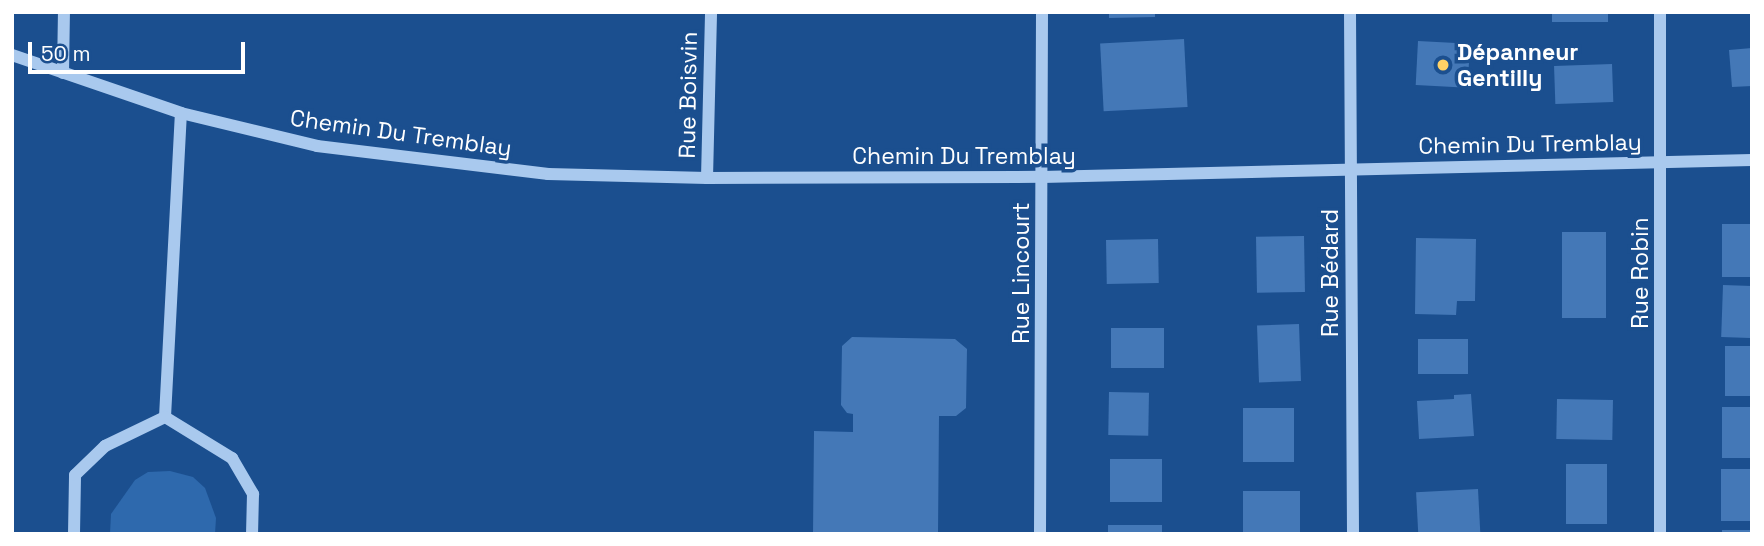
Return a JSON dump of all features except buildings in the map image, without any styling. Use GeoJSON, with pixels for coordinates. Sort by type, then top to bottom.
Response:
{"type":"FeatureCollection","features":[{"type":"Feature","properties":{"kind":"street"},"geometry":{"type":"LineString","coordinates":[[63,73],[64,12]]}},
{"type":"Feature","properties":{"kind":"street","name":"Rue Boisvin"},"geometry":{"type":"LineString","coordinates":[[707,178],[711,12]]}},
{"type":"Feature","properties":{"kind":"street","name":"Rue Lincourt"},"geometry":{"type":"LineString","coordinates":[[1041,534],[1042,12]]}},
{"type":"Feature","properties":{"kind":"street","name":"Rue Bédard"},"geometry":{"type":"LineString","coordinates":[[1350,12],[1353,534]]}},
{"type":"Feature","properties":{"kind":"street","name":"Rue Robin"},"geometry":{"type":"LineString","coordinates":[[1660,12],[1660,534]]}},
{"type":"Feature","properties":{"kind":"street","name":"Chemin Du Tremblay"},"geometry":{"type":"LineString","coordinates":[[12,55],[181,113],[317,146],[548,174],[707,178],[1042,177],[1752,160]]}},
{"type":"Feature","properties":{"kind":"street"},"geometry":{"type":"LineString","coordinates":[[165,416],[181,113]]}},
{"type":"Feature","properties":{"kind":"street"},"geometry":{"type":"LineString","coordinates":[[74,534],[75,475],[104,446],[165,416]]}},
{"type":"Feature","properties":{"kind":"street"},"geometry":{"type":"LineString","coordinates":[[165,416],[232,458],[253,494],[252,534]]}},
{"type":"Feature","properties":{"kind":"shaded area"},"geometry":{"type":"Polygon","coordinates":[[[170,471],[193,477],[205,488],[216,518],[215,534],[110,534],[111,514],[135,480],[148,472],[170,471]]]}},
{"type":"Feature","properties":{"kind":"place","name":"Dépanneur Gentilly"},"geometry":{"type":"Point","coordinates":[1443,65]}}]}
